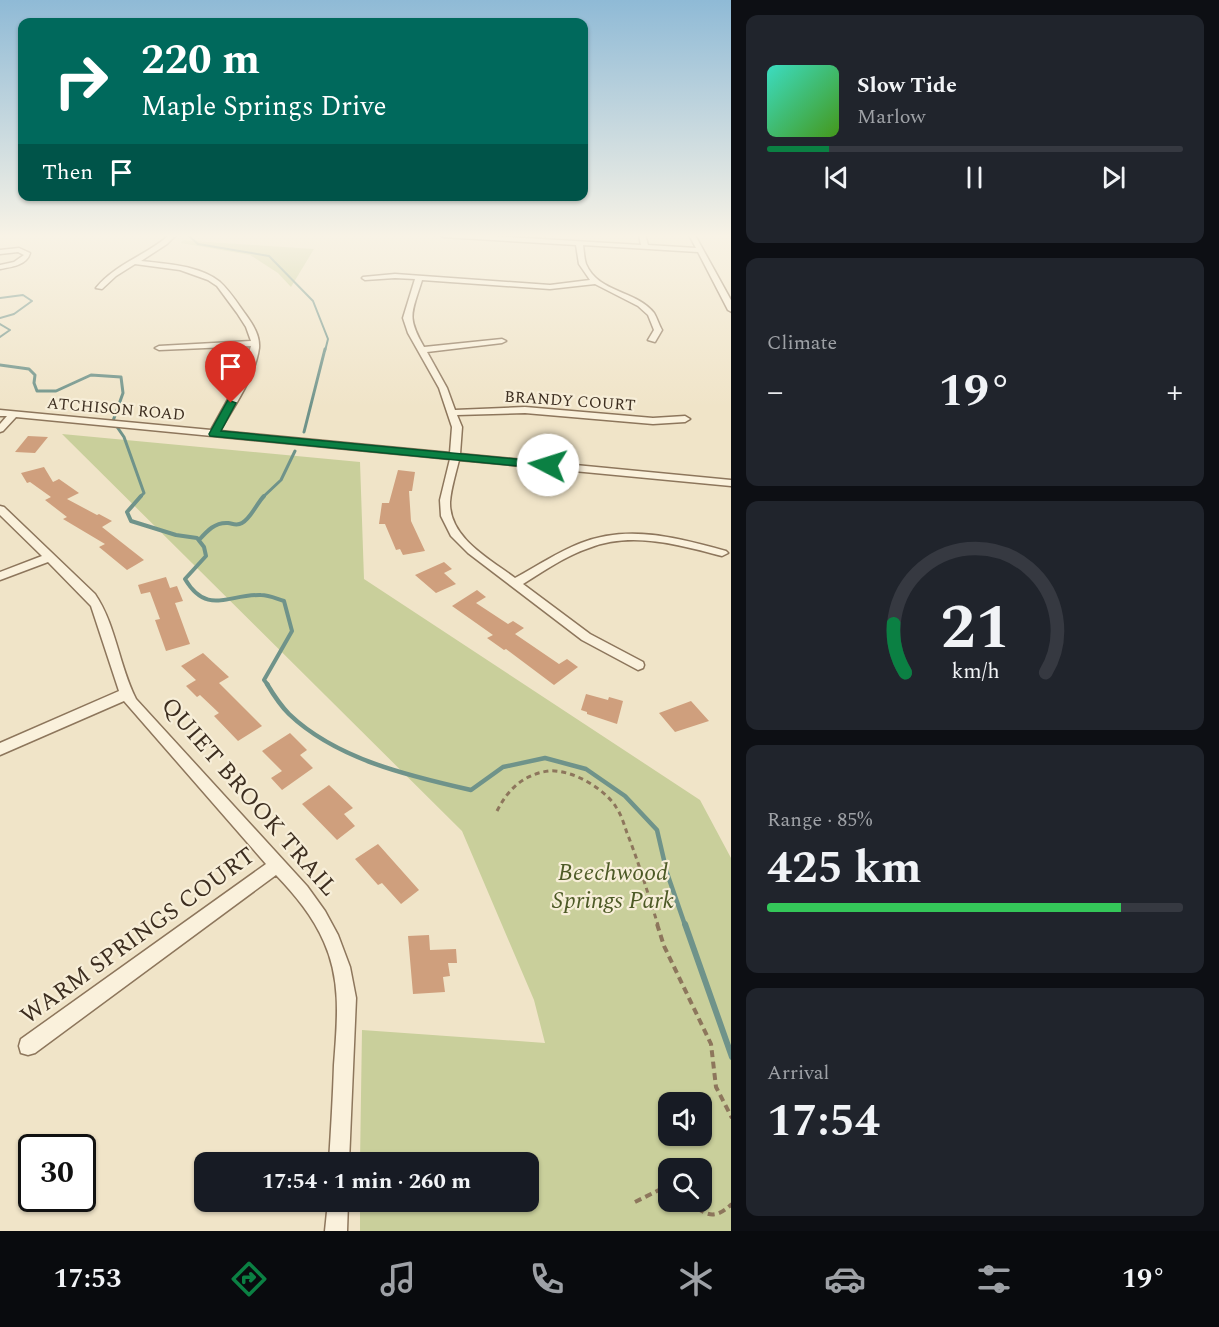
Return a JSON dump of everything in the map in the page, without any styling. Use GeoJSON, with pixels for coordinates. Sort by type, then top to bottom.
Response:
{"type":"FeatureCollection","features":[{"type":"Feature","properties":{"kind":"street"},"geometry":{"type":"LineString","coordinates":[[214,434],[240,387],[254,354],[255,343],[248,326],[224,292]]}},
{"type":"Feature","properties":{"kind":"street"},"geometry":{"type":"LineString","coordinates":[[415,292],[407,318],[412,333],[443,388],[458,434],[445,500],[446,516],[455,534],[472,551],[586,637],[638,665]]}},
{"type":"Feature","properties":{"kind":"street"},"geometry":{"type":"LineString","coordinates":[[615,292],[649,310],[658,330],[652,340]]}},
{"type":"Feature","properties":{"kind":"street"},"geometry":{"type":"LineString","coordinates":[[723,292],[731,308]]}},
{"type":"Feature","properties":{"kind":"street"},"geometry":{"type":"LineString","coordinates":[[423,350],[502,341]]}},
{"type":"Feature","properties":{"kind":"street"},"geometry":{"type":"LineString","coordinates":[[159,348],[255,343]]}},
{"type":"Feature","properties":{"kind":"street","name":"BRANDY COURT"},"geometry":{"type":"LineString","coordinates":[[452,413],[525,410],[653,421],[685,419]]}},
{"type":"Feature","properties":{"kind":"street","name":"ATCHISON ROAD"},"geometry":{"type":"LineString","coordinates":[[0,413],[731,483]]}},
{"type":"Feature","properties":{"kind":"street"},"geometry":{"type":"LineString","coordinates":[[0,429],[14,414]]}},
{"type":"Feature","properties":{"kind":"street","name":"QUIET BROOK TRAIL"},"geometry":{"type":"LineString","coordinates":[[0,510],[82,586],[97,606],[126,694],[317,911],[334,941],[344,973],[347,998],[339,1152]]}},
{"type":"Feature","properties":{"kind":"street"},"geometry":{"type":"LineString","coordinates":[[514,583],[584,546],[605,539],[657,538],[722,553]]}},
{"type":"Feature","properties":{"kind":"street"},"geometry":{"type":"LineString","coordinates":[[0,576],[50,558]]}},
{"type":"Feature","properties":{"kind":"street"},"geometry":{"type":"LineString","coordinates":[[0,749],[126,694]]}},
{"type":"Feature","properties":{"kind":"street","name":"WARM SPRINGS COURT"},"geometry":{"type":"LineString","coordinates":[[28,1047],[277,865]]}},
{"type":"Feature","properties":{"kind":"street"},"geometry":{"type":"LineString","coordinates":[[336,1231],[337,1212]]}},
{"type":"Feature","properties":{"kind":"path"},"geometry":{"type":"LineString","coordinates":[[497,811],[506,793],[525,779],[541,772],[561,770],[591,783],[616,806],[636,855],[664,946],[711,1044],[716,1087],[731,1116]]}},
{"type":"Feature","properties":{"kind":"path"},"geometry":{"type":"LineString","coordinates":[[635,1202],[658,1190]]}},
{"type":"Feature","properties":{"kind":"path"},"geometry":{"type":"LineString","coordinates":[[703,1212],[715,1217],[731,1205]]}},
{"type":"Feature","properties":{"kind":"green space","name":"Beechwood Springs Park"},"geometry":{"type":"Polygon","coordinates":[[[62,434],[360,462],[364,579],[700,800],[731,858],[731,1231],[360,1231],[360,1212],[539,1212],[539,1152],[360,1152],[362,1030],[545,1043],[534,1000],[462,831],[62,434]]]}},
{"type":"Feature","properties":{"kind":"building"},"geometry":{"type":"Polygon","coordinates":[[[28,436],[48,437],[35,453],[15,452],[28,436]]]}},
{"type":"Feature","properties":{"kind":"building"},"geometry":{"type":"Polygon","coordinates":[[[44,467],[53,482],[59,479],[79,493],[67,499],[112,521],[102,527],[144,560],[127,570],[99,547],[105,544],[63,519],[67,517],[45,500],[51,497],[30,482],[27,483],[21,473],[44,467]]]}},
{"type":"Feature","properties":{"kind":"building"},"geometry":{"type":"Polygon","coordinates":[[[398,470],[415,472],[412,491],[409,491],[411,521],[425,551],[403,555],[400,549],[396,550],[385,524],[379,524],[382,503],[389,503],[398,470]]]}},
{"type":"Feature","properties":{"kind":"building"},"geometry":{"type":"Polygon","coordinates":[[[444,562],[452,569],[444,573],[456,584],[436,593],[415,575],[444,562]]]}},
{"type":"Feature","properties":{"kind":"building"},"geometry":{"type":"Polygon","coordinates":[[[166,577],[170,588],[177,586],[183,601],[175,603],[190,644],[166,651],[155,620],[160,619],[150,592],[141,594],[138,585],[166,577]]]}},
{"type":"Feature","properties":{"kind":"building"},"geometry":{"type":"Polygon","coordinates":[[[477,590],[486,597],[476,603],[508,624],[513,621],[524,628],[515,634],[559,664],[567,659],[578,667],[554,685],[506,649],[504,650],[487,638],[493,635],[452,606],[477,590]]]}},
{"type":"Feature","properties":{"kind":"building"},"geometry":{"type":"Polygon","coordinates":[[[203,653],[229,677],[219,683],[262,726],[238,741],[214,716],[219,713],[200,695],[197,697],[186,686],[196,680],[181,666],[203,653]]]}},
{"type":"Feature","properties":{"kind":"building"},"geometry":{"type":"Polygon","coordinates":[[[586,694],[608,700],[609,697],[623,701],[617,724],[581,710],[586,694]]]}},
{"type":"Feature","properties":{"kind":"building"},"geometry":{"type":"Polygon","coordinates":[[[691,701],[709,721],[675,732],[659,713],[691,701]]]}},
{"type":"Feature","properties":{"kind":"building"},"geometry":{"type":"Polygon","coordinates":[[[290,733],[307,750],[300,755],[313,768],[282,790],[271,778],[282,771],[262,751],[290,733]]]}},
{"type":"Feature","properties":{"kind":"building"},"geometry":{"type":"Polygon","coordinates":[[[329,785],[353,808],[344,814],[355,826],[337,840],[302,804],[329,785]]]}},
{"type":"Feature","properties":{"kind":"building"},"geometry":{"type":"Polygon","coordinates":[[[378,844],[419,890],[401,904],[382,883],[378,885],[355,859],[378,844]]]}},
{"type":"Feature","properties":{"kind":"building"},"geometry":{"type":"Polygon","coordinates":[[[429,935],[430,950],[456,949],[457,963],[448,963],[450,976],[443,977],[445,992],[413,994],[408,936],[429,935]]]}},
{"type":"Feature","properties":{"kind":"waterway"},"geometry":{"type":"LineString","coordinates":[[305,292],[313,301],[328,339],[325,351]]}},
{"type":"Feature","properties":{"kind":"waterway"},"geometry":{"type":"LineString","coordinates":[[0,298],[23,295],[32,301],[14,314],[0,318]]}},
{"type":"Feature","properties":{"kind":"waterway"},"geometry":{"type":"LineString","coordinates":[[0,324],[10,330],[0,337]]}},
{"type":"Feature","properties":{"kind":"waterway"},"geometry":{"type":"LineString","coordinates":[[304,432],[325,349]]}},
{"type":"Feature","properties":{"kind":"waterway"},"geometry":{"type":"LineString","coordinates":[[0,365],[29,369],[35,375],[34,383],[37,391],[56,391],[91,375],[121,377],[123,393],[113,421],[124,437],[144,493],[141,496]]}},
{"type":"Feature","properties":{"kind":"waterway"},"geometry":{"type":"LineString","coordinates":[[264,496],[281,480],[295,451]]}},
{"type":"Feature","properties":{"kind":"waterway"},"geometry":{"type":"LineString","coordinates":[[141,496],[127,512],[131,521],[176,535],[197,538],[204,547],[206,556],[185,579],[202,597],[219,600],[261,595],[284,601],[292,631],[264,680],[268,685]]}},
{"type":"Feature","properties":{"kind":"waterway"},"geometry":{"type":"LineString","coordinates":[[199,540],[208,530],[219,524],[242,523],[264,496]]}},
{"type":"Feature","properties":{"kind":"waterway"},"geometry":{"type":"LineString","coordinates":[[267,684],[289,714],[308,730],[329,743],[374,764],[423,779],[471,790],[503,767],[545,758],[586,769],[625,796],[657,830],[667,873],[685,925]]}},
{"type":"Feature","properties":{"kind":"waterway"},"geometry":{"type":"LineString","coordinates":[[685,924],[731,1054]]}},
{"type":"Feature","properties":{"kind":"route"},"geometry":{"type":"LineString","coordinates":[[231,403],[214,434],[548,465]]}}]}
